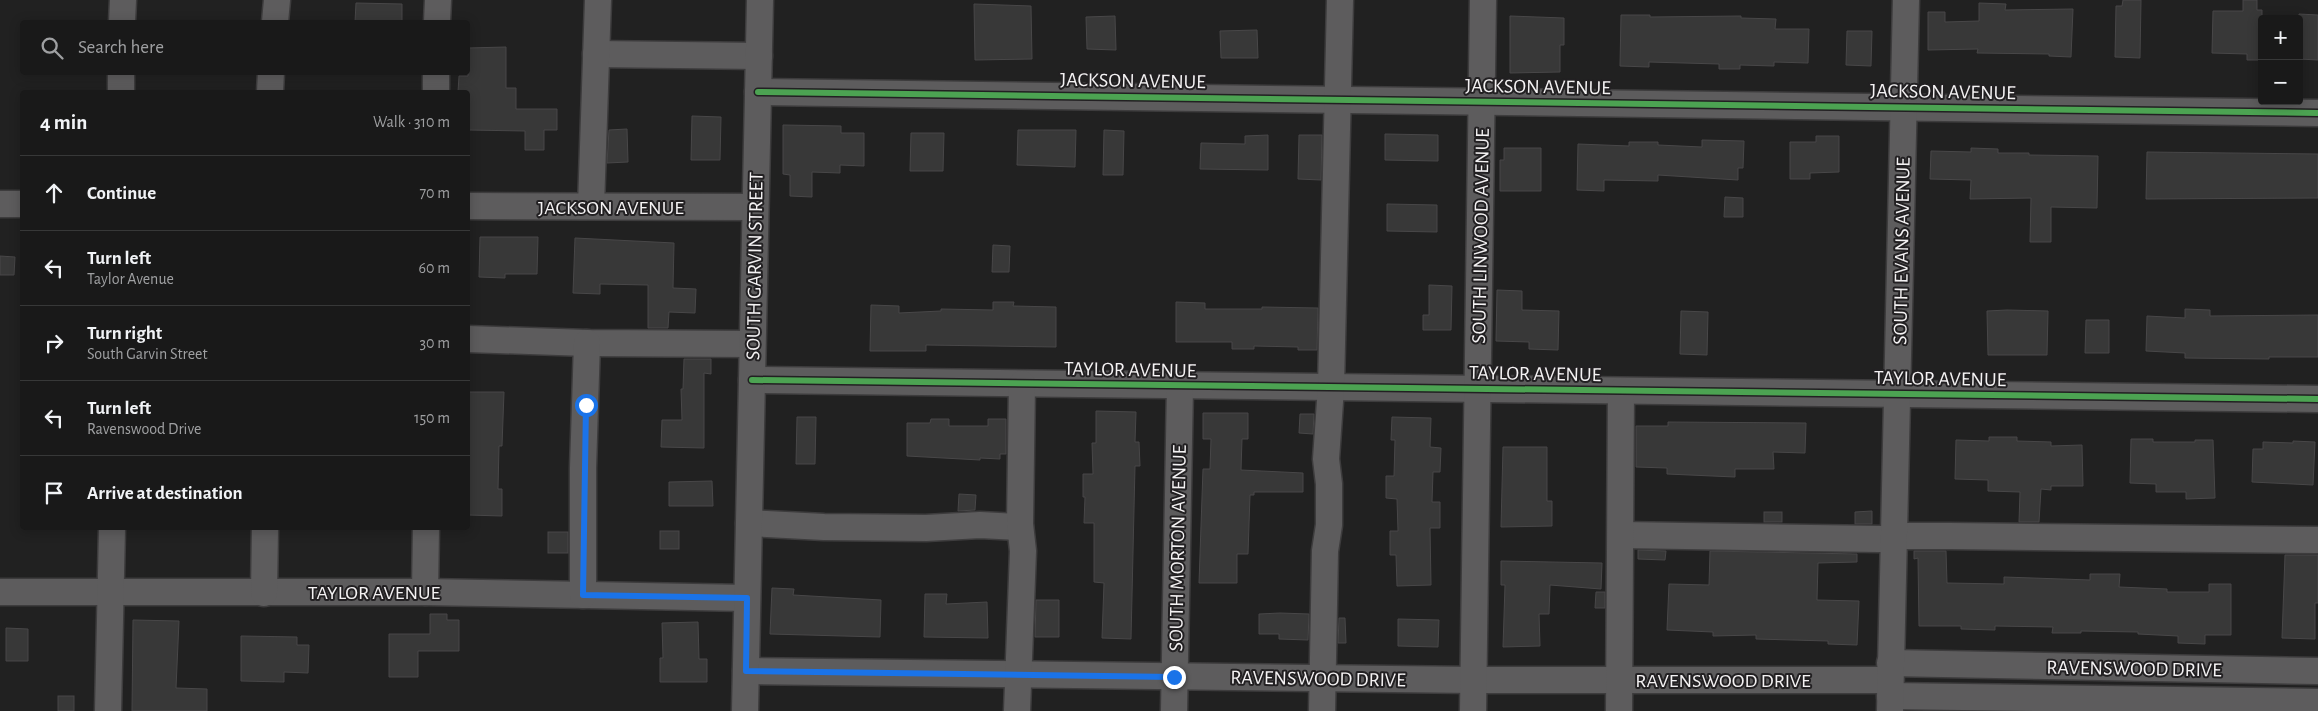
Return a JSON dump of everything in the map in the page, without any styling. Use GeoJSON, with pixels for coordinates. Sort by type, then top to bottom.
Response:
{"type":"FeatureCollection","features":[{"type":"Feature","properties":{"kind":"street"},"geometry":{"type":"LineString","coordinates":[[122,20],[123,0]]}},
{"type":"Feature","properties":{"kind":"street"},"geometry":{"type":"LineString","coordinates":[[275,20],[277,0]]}},
{"type":"Feature","properties":{"kind":"street"},"geometry":{"type":"LineString","coordinates":[[437,20],[438,0]]}},
{"type":"Feature","properties":{"kind":"street"},"geometry":{"type":"LineString","coordinates":[[591,206],[598,0]]}},
{"type":"Feature","properties":{"kind":"street","name":"SOUTH GARVIN STREET"},"geometry":{"type":"LineString","coordinates":[[745,711],[760,0]]}},
{"type":"Feature","properties":{"kind":"street"},"geometry":{"type":"LineString","coordinates":[[1322,711],[1325,551],[1329,501],[1326,459],[1331,387],[1340,0]]}},
{"type":"Feature","properties":{"kind":"street","name":"SOUTH LINWOOD AVENUE"},"geometry":{"type":"LineString","coordinates":[[1473,711],[1483,0]]}},
{"type":"Feature","properties":{"kind":"street","name":"SOUTH EVANS AVENUE"},"geometry":{"type":"LineString","coordinates":[[1890,687],[1906,0]]}},
{"type":"Feature","properties":{"kind":"street"},"geometry":{"type":"LineString","coordinates":[[596,54],[759,56]]}},
{"type":"Feature","properties":{"kind":"street"},"geometry":{"type":"LineString","coordinates":[[121,75],[121,90]]}},
{"type":"Feature","properties":{"kind":"street"},"geometry":{"type":"LineString","coordinates":[[270,90],[271,75]]}},
{"type":"Feature","properties":{"kind":"street"},"geometry":{"type":"LineString","coordinates":[[436,75],[436,90]]}},
{"type":"Feature","properties":{"kind":"street","name":"JACKSON AVENUE"},"geometry":{"type":"LineString","coordinates":[[758,92],[2318,113]]}},
{"type":"Feature","properties":{"kind":"street"},"geometry":{"type":"LineString","coordinates":[[0,204],[20,204]]}},
{"type":"Feature","properties":{"kind":"street","name":"JACKSON AVENUE"},"geometry":{"type":"LineString","coordinates":[[470,206],[755,207]]}},
{"type":"Feature","properties":{"kind":"street"},"geometry":{"type":"LineString","coordinates":[[470,339],[587,343],[752,344]]}},
{"type":"Feature","properties":{"kind":"street"},"geometry":{"type":"LineString","coordinates":[[583,595],[583,468],[587,343]]}},
{"type":"Feature","properties":{"kind":"street","name":"TAYLOR AVENUE"},"geometry":{"type":"LineString","coordinates":[[752,380],[2318,399]]}},
{"type":"Feature","properties":{"kind":"street"},"geometry":{"type":"LineString","coordinates":[[1017,711],[1023,551],[1020,527],[1022,384]]}},
{"type":"Feature","properties":{"kind":"street","name":"SOUTH MORTON AVENUE"},"geometry":{"type":"LineString","coordinates":[[1174,711],[1180,386]]}},
{"type":"Feature","properties":{"kind":"street"},"geometry":{"type":"LineString","coordinates":[[1619,711],[1621,391]]}},
{"type":"Feature","properties":{"kind":"street"},"geometry":{"type":"LineString","coordinates":[[749,523],[824,527],[926,528],[980,524],[1020,527]]}},
{"type":"Feature","properties":{"kind":"street"},"geometry":{"type":"LineString","coordinates":[[108,711],[112,530]]}},
{"type":"Feature","properties":{"kind":"street"},"geometry":{"type":"LineString","coordinates":[[264,592],[265,530]]}},
{"type":"Feature","properties":{"kind":"street"},"geometry":{"type":"LineString","coordinates":[[425,592],[426,530]]}},
{"type":"Feature","properties":{"kind":"street"},"geometry":{"type":"LineString","coordinates":[[1621,535],[1893,539],[1902,536],[1949,536],[2318,540]]}},
{"type":"Feature","properties":{"kind":"street","name":"TAYLOR AVENUE"},"geometry":{"type":"LineString","coordinates":[[0,592],[425,592],[747,598]]}},
{"type":"Feature","properties":{"kind":"street","name":"RAVENSWOOD DRIVE"},"geometry":{"type":"LineString","coordinates":[[746,671],[1620,681],[1890,687],[2318,702]]}},
{"type":"Feature","properties":{"kind":"street","name":"RAVENSWOOD DRIVE"},"geometry":{"type":"LineString","coordinates":[[1890,687],[2318,671]]}},
{"type":"Feature","properties":{"kind":"building"},"geometry":{"type":"Polygon","coordinates":[[[2123,0],[2141,0],[2140,58],[2115,57],[2116,6],[2122,6],[2123,0]]]}},
{"type":"Feature","properties":{"kind":"building"},"geometry":{"type":"Polygon","coordinates":[[[2243,0],[2257,0],[2257,10],[2262,10],[2262,15],[2258,15],[2258,60],[2247,60],[2247,54],[2212,53],[2213,11],[2243,11],[2243,0]]]}},
{"type":"Feature","properties":{"kind":"building"},"geometry":{"type":"Polygon","coordinates":[[[356,3],[402,4],[402,20],[355,20],[356,3]]]}},
{"type":"Feature","properties":{"kind":"building"},"geometry":{"type":"Polygon","coordinates":[[[1979,3],[2006,4],[2005,10],[2073,9],[2071,57],[2049,56],[2049,54],[1977,53],[1978,49],[1928,50],[1928,12],[1945,12],[1945,22],[1979,21],[1979,3]]]}},
{"type":"Feature","properties":{"kind":"building"},"geometry":{"type":"Polygon","coordinates":[[[974,4],[1031,6],[1032,59],[975,60],[974,4]]]}},
{"type":"Feature","properties":{"kind":"building"},"geometry":{"type":"Polygon","coordinates":[[[2299,14],[2318,15],[2318,60],[2303,59],[2303,15],[2299,14]]]}},
{"type":"Feature","properties":{"kind":"building"},"geometry":{"type":"Polygon","coordinates":[[[1621,15],[1650,15],[1650,17],[1741,16],[1741,18],[1776,19],[1775,29],[1809,29],[1808,63],[1774,62],[1774,66],[1740,65],[1740,69],[1719,69],[1719,64],[1649,62],[1649,67],[1620,66],[1621,15]]]}},
{"type":"Feature","properties":{"kind":"building"},"geometry":{"type":"Polygon","coordinates":[[[1115,16],[1116,50],[1087,49],[1086,17],[1115,16]]]}},
{"type":"Feature","properties":{"kind":"building"},"geometry":{"type":"Polygon","coordinates":[[[1510,16],[1564,18],[1564,45],[1560,45],[1560,72],[1510,73],[1510,16]]]}},
{"type":"Feature","properties":{"kind":"building"},"geometry":{"type":"Polygon","coordinates":[[[1257,30],[1258,58],[1221,58],[1220,31],[1257,30]]]}},
{"type":"Feature","properties":{"kind":"building"},"geometry":{"type":"Polygon","coordinates":[[[1847,31],[1872,31],[1871,66],[1846,65],[1847,31]]]}},
{"type":"Feature","properties":{"kind":"building"},"geometry":{"type":"Polygon","coordinates":[[[506,47],[506,88],[516,88],[516,109],[557,109],[557,130],[544,130],[544,150],[525,150],[525,131],[470,130],[470,90],[458,90],[459,76],[470,75],[470,48],[506,47]]]}},
{"type":"Feature","properties":{"kind":"building"},"geometry":{"type":"Polygon","coordinates":[[[692,116],[721,117],[720,160],[691,160],[692,116]]]}},
{"type":"Feature","properties":{"kind":"building"},"geometry":{"type":"Polygon","coordinates":[[[783,125],[841,126],[841,133],[864,133],[864,166],[840,165],[840,173],[812,172],[812,197],[790,196],[790,175],[783,174],[783,125]]]}},
{"type":"Feature","properties":{"kind":"building"},"geometry":{"type":"Polygon","coordinates":[[[627,129],[628,162],[607,163],[609,130],[627,129]]]}},
{"type":"Feature","properties":{"kind":"building"},"geometry":{"type":"Polygon","coordinates":[[[1018,130],[1076,130],[1075,167],[1017,165],[1018,130]]]}},
{"type":"Feature","properties":{"kind":"building"},"geometry":{"type":"Polygon","coordinates":[[[1104,130],[1124,131],[1123,175],[1103,175],[1104,130]]]}},
{"type":"Feature","properties":{"kind":"building"},"geometry":{"type":"Polygon","coordinates":[[[911,133],[944,133],[943,171],[910,171],[911,133]]]}},
{"type":"Feature","properties":{"kind":"building"},"geometry":{"type":"Polygon","coordinates":[[[1385,134],[1438,135],[1438,161],[1385,160],[1385,134]]]}},
{"type":"Feature","properties":{"kind":"building"},"geometry":{"type":"Polygon","coordinates":[[[1268,135],[1268,170],[1200,169],[1201,143],[1245,144],[1245,136],[1268,135]]]}},
{"type":"Feature","properties":{"kind":"building"},"geometry":{"type":"Polygon","coordinates":[[[1299,135],[1322,135],[1321,180],[1298,179],[1299,135]]]}},
{"type":"Feature","properties":{"kind":"building"},"geometry":{"type":"Polygon","coordinates":[[[1816,136],[1839,136],[1839,172],[1810,173],[1810,179],[1790,179],[1790,142],[1816,142],[1816,136]]]}},
{"type":"Feature","properties":{"kind":"building"},"geometry":{"type":"Polygon","coordinates":[[[1702,140],[1744,141],[1743,168],[1738,168],[1738,180],[1658,175],[1658,181],[1604,180],[1604,191],[1577,190],[1578,144],[1629,146],[1629,142],[1658,142],[1658,145],[1702,147],[1702,140]]]}},
{"type":"Feature","properties":{"kind":"building"},"geometry":{"type":"Polygon","coordinates":[[[1504,148],[1541,148],[1541,191],[1500,191],[1500,160],[1504,160],[1504,148]]]}},
{"type":"Feature","properties":{"kind":"building"},"geometry":{"type":"Polygon","coordinates":[[[1971,148],[1998,149],[1998,153],[2029,153],[2029,155],[2098,156],[2097,208],[2051,207],[2051,242],[2030,242],[2031,198],[1970,199],[1971,180],[1930,179],[1931,151],[1971,152],[1971,148]]]}},
{"type":"Feature","properties":{"kind":"building"},"geometry":{"type":"Polygon","coordinates":[[[2147,152],[2318,154],[2318,198],[2146,199],[2147,152]]]}},
{"type":"Feature","properties":{"kind":"building"},"geometry":{"type":"Polygon","coordinates":[[[1725,197],[1743,198],[1743,217],[1724,217],[1725,197]]]}},
{"type":"Feature","properties":{"kind":"building"},"geometry":{"type":"Polygon","coordinates":[[[1387,204],[1437,205],[1437,232],[1387,231],[1387,204]]]}},
{"type":"Feature","properties":{"kind":"building"},"geometry":{"type":"Polygon","coordinates":[[[480,237],[538,237],[537,274],[505,274],[505,278],[479,277],[480,237]]]}},
{"type":"Feature","properties":{"kind":"building"},"geometry":{"type":"Polygon","coordinates":[[[575,238],[674,243],[673,288],[696,289],[695,313],[669,312],[668,328],[648,328],[648,285],[600,284],[600,294],[573,293],[575,238]]]}},
{"type":"Feature","properties":{"kind":"building"},"geometry":{"type":"Polygon","coordinates":[[[993,245],[1010,246],[1009,272],[992,272],[993,245]]]}},
{"type":"Feature","properties":{"kind":"building"},"geometry":{"type":"Polygon","coordinates":[[[0,256],[15,257],[14,275],[0,275],[0,256]]]}},
{"type":"Feature","properties":{"kind":"building"},"geometry":{"type":"Polygon","coordinates":[[[1429,285],[1452,286],[1451,330],[1423,330],[1423,315],[1429,315],[1429,285]]]}},
{"type":"Feature","properties":{"kind":"building"},"geometry":{"type":"Polygon","coordinates":[[[1497,290],[1522,291],[1522,310],[1559,311],[1558,350],[1529,349],[1529,342],[1496,341],[1497,290]]]}},
{"type":"Feature","properties":{"kind":"building"},"geometry":{"type":"Polygon","coordinates":[[[993,302],[1014,302],[1013,306],[1056,307],[1056,347],[926,345],[926,351],[870,351],[871,305],[899,306],[899,313],[941,311],[941,309],[993,310],[993,302]]]}},
{"type":"Feature","properties":{"kind":"building"},"geometry":{"type":"Polygon","coordinates":[[[1176,302],[1205,303],[1205,309],[1318,308],[1317,350],[1298,350],[1298,347],[1254,346],[1254,349],[1232,349],[1232,342],[1176,342],[1176,302]]]}},
{"type":"Feature","properties":{"kind":"building"},"geometry":{"type":"Polygon","coordinates":[[[2185,309],[2210,310],[2210,316],[2318,315],[2318,357],[2269,357],[2269,359],[2185,358],[2185,353],[2146,351],[2147,316],[2185,318],[2185,309]]]}},
{"type":"Feature","properties":{"kind":"building"},"geometry":{"type":"Polygon","coordinates":[[[1681,311],[1708,312],[1707,355],[1680,354],[1681,311]]]}},
{"type":"Feature","properties":{"kind":"building"},"geometry":{"type":"Polygon","coordinates":[[[1987,311],[2048,311],[2047,355],[1988,355],[1987,311]]]}},
{"type":"Feature","properties":{"kind":"building"},"geometry":{"type":"Polygon","coordinates":[[[2086,320],[2109,320],[2109,353],[2085,353],[2086,320]]]}},
{"type":"Feature","properties":{"kind":"building"},"geometry":{"type":"Polygon","coordinates":[[[684,359],[711,359],[711,374],[704,373],[704,448],[661,447],[662,420],[682,420],[681,389],[683,389],[684,359]]]}},
{"type":"Feature","properties":{"kind":"building"},"geometry":{"type":"Polygon","coordinates":[[[470,392],[504,392],[502,446],[499,446],[498,489],[502,489],[502,516],[470,515],[470,392]]]}},
{"type":"Feature","properties":{"kind":"building"},"geometry":{"type":"Polygon","coordinates":[[[1096,411],[1136,412],[1135,442],[1139,442],[1140,466],[1135,466],[1131,639],[1102,638],[1104,583],[1094,582],[1094,523],[1084,523],[1085,497],[1083,497],[1083,474],[1093,474],[1092,443],[1096,443],[1096,411]]]}},
{"type":"Feature","properties":{"kind":"building"},"geometry":{"type":"Polygon","coordinates":[[[1203,413],[1248,413],[1248,439],[1242,439],[1241,470],[1303,473],[1303,492],[1254,492],[1254,495],[1250,495],[1248,554],[1237,554],[1237,583],[1199,583],[1203,469],[1210,469],[1211,439],[1203,439],[1203,413]]]}},
{"type":"Feature","properties":{"kind":"building"},"geometry":{"type":"Polygon","coordinates":[[[1300,414],[1314,414],[1313,434],[1299,433],[1300,414]]]}},
{"type":"Feature","properties":{"kind":"building"},"geometry":{"type":"Polygon","coordinates":[[[797,417],[816,417],[815,464],[796,464],[797,417]]]}},
{"type":"Feature","properties":{"kind":"building"},"geometry":{"type":"Polygon","coordinates":[[[1392,417],[1431,418],[1430,447],[1441,448],[1440,472],[1433,472],[1432,502],[1440,502],[1440,528],[1430,528],[1431,585],[1397,586],[1396,555],[1390,555],[1390,531],[1398,531],[1397,499],[1386,498],[1386,476],[1394,476],[1395,440],[1391,440],[1392,417]]]}},
{"type":"Feature","properties":{"kind":"building"},"geometry":{"type":"Polygon","coordinates":[[[931,419],[949,419],[949,426],[988,426],[988,419],[1006,419],[1006,454],[1000,454],[1000,459],[980,458],[980,460],[907,456],[907,423],[930,423],[931,419]]]}},
{"type":"Feature","properties":{"kind":"building"},"geometry":{"type":"Polygon","coordinates":[[[1668,422],[1806,423],[1805,453],[1773,452],[1774,469],[1735,469],[1735,477],[1667,474],[1667,468],[1636,467],[1636,426],[1668,426],[1668,422]]]}},
{"type":"Feature","properties":{"kind":"building"},"geometry":{"type":"Polygon","coordinates":[[[1989,437],[2017,437],[2017,441],[2051,442],[2051,446],[2082,445],[2083,486],[2051,486],[2051,490],[2041,489],[2039,522],[2019,522],[2020,492],[1988,491],[1988,480],[1955,479],[1956,440],[1989,441],[1989,437]]]}},
{"type":"Feature","properties":{"kind":"building"},"geometry":{"type":"Polygon","coordinates":[[[2131,439],[2153,439],[2153,442],[2213,440],[2215,498],[2186,499],[2186,492],[2156,492],[2156,484],[2130,483],[2131,439]]]}},
{"type":"Feature","properties":{"kind":"building"},"geometry":{"type":"Polygon","coordinates":[[[2293,441],[2315,442],[2313,485],[2252,482],[2253,449],[2263,449],[2263,442],[2293,443],[2293,441]]]}},
{"type":"Feature","properties":{"kind":"building"},"geometry":{"type":"Polygon","coordinates":[[[1503,447],[1547,447],[1547,501],[1552,501],[1552,526],[1501,527],[1503,447]]]}},
{"type":"Feature","properties":{"kind":"building"},"geometry":{"type":"Polygon","coordinates":[[[712,481],[713,506],[669,506],[669,482],[712,481]]]}},
{"type":"Feature","properties":{"kind":"building"},"geometry":{"type":"Polygon","coordinates":[[[959,494],[976,495],[975,510],[958,511],[959,494]]]}},
{"type":"Feature","properties":{"kind":"building"},"geometry":{"type":"Polygon","coordinates":[[[1872,511],[1872,524],[1855,524],[1855,512],[1872,511]]]}},
{"type":"Feature","properties":{"kind":"building"},"geometry":{"type":"Polygon","coordinates":[[[1764,512],[1782,512],[1782,522],[1764,522],[1764,512]]]}},
{"type":"Feature","properties":{"kind":"building"},"geometry":{"type":"Polygon","coordinates":[[[660,531],[679,531],[679,549],[660,549],[660,531]]]}},
{"type":"Feature","properties":{"kind":"building"},"geometry":{"type":"Polygon","coordinates":[[[548,532],[568,532],[568,553],[548,553],[548,532]]]}},
{"type":"Feature","properties":{"kind":"building"},"geometry":{"type":"Polygon","coordinates":[[[1638,550],[1666,551],[1665,560],[1638,559],[1638,550]]]}},
{"type":"Feature","properties":{"kind":"building"},"geometry":{"type":"Polygon","coordinates":[[[1710,551],[1857,554],[1857,562],[1818,563],[1817,600],[1859,601],[1857,645],[1828,644],[1828,641],[1756,639],[1756,635],[1713,636],[1713,632],[1667,630],[1669,584],[1709,585],[1710,551]]]}},
{"type":"Feature","properties":{"kind":"building"},"geometry":{"type":"Polygon","coordinates":[[[1914,551],[1946,551],[1947,583],[2004,584],[2004,577],[2090,580],[2090,574],[2120,574],[2119,587],[2167,589],[2167,592],[2209,592],[2209,584],[2231,584],[2231,635],[2205,635],[2205,644],[2178,643],[2178,636],[2138,634],[2138,632],[2081,631],[2081,633],[2052,633],[2053,627],[1995,626],[1995,630],[1961,629],[1961,626],[1919,626],[1918,558],[1914,559],[1914,551]]]}},
{"type":"Feature","properties":{"kind":"building"},"geometry":{"type":"Polygon","coordinates":[[[2285,555],[2318,555],[2318,603],[2315,603],[2315,639],[2282,638],[2285,555]]]}},
{"type":"Feature","properties":{"kind":"building"},"geometry":{"type":"Polygon","coordinates":[[[1501,561],[1602,563],[1601,589],[1550,585],[1549,614],[1539,614],[1540,646],[1503,647],[1505,585],[1501,585],[1501,561]]]}},
{"type":"Feature","properties":{"kind":"building"},"geometry":{"type":"Polygon","coordinates":[[[772,588],[794,589],[793,595],[881,600],[880,637],[770,634],[772,588]]]}},
{"type":"Feature","properties":{"kind":"building"},"geometry":{"type":"Polygon","coordinates":[[[1596,592],[1605,592],[1605,608],[1595,608],[1596,592]]]}},
{"type":"Feature","properties":{"kind":"building"},"geometry":{"type":"Polygon","coordinates":[[[925,594],[947,594],[946,604],[987,602],[988,638],[924,637],[925,594]]]}},
{"type":"Feature","properties":{"kind":"building"},"geometry":{"type":"Polygon","coordinates":[[[1036,600],[1059,600],[1059,637],[1035,637],[1036,600]]]}},
{"type":"Feature","properties":{"kind":"building"},"geometry":{"type":"Polygon","coordinates":[[[430,614],[447,614],[447,620],[459,620],[459,651],[418,651],[418,677],[389,677],[389,634],[430,634],[430,614]]]}},
{"type":"Feature","properties":{"kind":"building"},"geometry":{"type":"Polygon","coordinates":[[[1259,614],[1309,614],[1308,640],[1279,639],[1279,634],[1259,634],[1259,614]]]}},
{"type":"Feature","properties":{"kind":"building"},"geometry":{"type":"Polygon","coordinates":[[[1339,618],[1345,618],[1346,643],[1338,643],[1339,618]]]}},
{"type":"Feature","properties":{"kind":"building"},"geometry":{"type":"Polygon","coordinates":[[[1398,619],[1439,620],[1438,647],[1398,646],[1398,619]]]}},
{"type":"Feature","properties":{"kind":"building"},"geometry":{"type":"Polygon","coordinates":[[[133,620],[179,621],[176,688],[207,689],[207,711],[132,711],[133,620]]]}},
{"type":"Feature","properties":{"kind":"building"},"geometry":{"type":"Polygon","coordinates":[[[698,622],[699,659],[707,659],[707,682],[660,682],[660,658],[663,658],[662,623],[698,622]]]}},
{"type":"Feature","properties":{"kind":"building"},"geometry":{"type":"Polygon","coordinates":[[[6,628],[28,629],[28,661],[6,661],[6,628]]]}},
{"type":"Feature","properties":{"kind":"building"},"geometry":{"type":"Polygon","coordinates":[[[241,636],[297,637],[297,645],[309,645],[308,673],[284,672],[284,682],[241,681],[241,636]]]}},
{"type":"Feature","properties":{"kind":"building"},"geometry":{"type":"Polygon","coordinates":[[[58,696],[74,696],[74,711],[58,711],[58,696]]]}},
{"type":"Feature","properties":{"kind":"cycle path"},"geometry":{"type":"LineString","coordinates":[[758,92],[2318,113]]}},
{"type":"Feature","properties":{"kind":"cycle path"},"geometry":{"type":"LineString","coordinates":[[752,380],[2318,399]]}},
{"type":"Feature","properties":{"kind":"route"},"geometry":{"type":"LineString","coordinates":[[586,405],[583,468],[583,595],[747,598],[746,671],[1174,677]]}}]}
